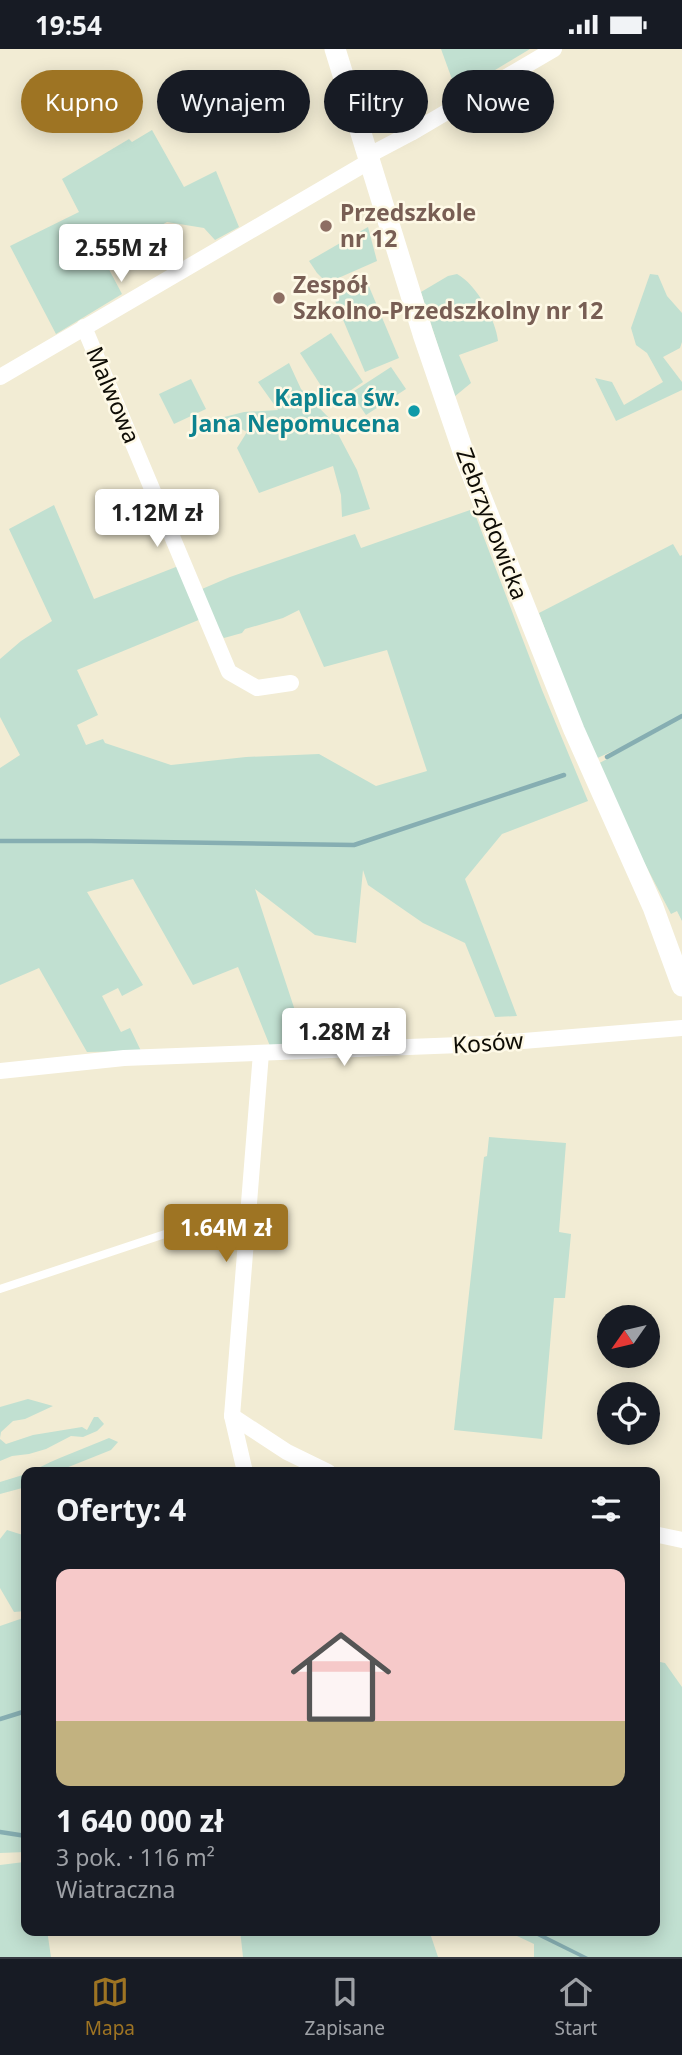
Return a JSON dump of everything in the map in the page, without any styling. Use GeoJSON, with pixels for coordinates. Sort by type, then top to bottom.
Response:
{"type":"FeatureCollection","features":[{"type":"Feature","properties":{"kind":"street","name":"Zebrzydowicka"},"geometry":{"type":"LineString","coordinates":[[335,49],[443,396],[469,466],[574,730],[680,975]]}},
{"type":"Feature","properties":{"kind":"street"},"geometry":{"type":"LineString","coordinates":[[0,377],[363,165],[375,152],[554,49]]}},
{"type":"Feature","properties":{"kind":"street","name":"Malwowa"},"geometry":{"type":"LineString","coordinates":[[84,327],[229,672],[257,688],[291,683]]}},
{"type":"Feature","properties":{"kind":"street","name":"Kosów"},"geometry":{"type":"LineString","coordinates":[[0,1072],[124,1059],[486,1044],[682,1028]]}},
{"type":"Feature","properties":{"kind":"street"},"geometry":{"type":"LineString","coordinates":[[244,1467],[232,1416],[261,1053]]}},
{"type":"Feature","properties":{"kind":"street"},"geometry":{"type":"LineString","coordinates":[[232,1416],[287,1452],[318,1467]]}},
{"type":"Feature","properties":{"kind":"street"},"geometry":{"type":"LineString","coordinates":[[660,1535],[682,1540]]}},
{"type":"Feature","properties":{"kind":"lane"},"geometry":{"type":"LineString","coordinates":[[0,1289],[250,1205]]}},
{"type":"Feature","properties":{"kind":"green space"},"geometry":{"type":"Polygon","coordinates":[[[441,49],[530,49],[495,70],[449,70],[441,49]]]}},
{"type":"Feature","properties":{"kind":"green space"},"geometry":{"type":"Polygon","coordinates":[[[152,130],[184,187],[216,171],[239,227],[215,240],[204,228],[167,222],[103,258],[122,294],[56,334],[10,246],[79,212],[62,179],[129,139],[132,142],[152,130]]]}},
{"type":"Feature","properties":{"kind":"green space"},"geometry":{"type":"Polygon","coordinates":[[[368,227],[377,261],[327,283],[309,261],[368,227]]]}},
{"type":"Feature","properties":{"kind":"green space"},"geometry":{"type":"Polygon","coordinates":[[[457,274],[484,303],[498,341],[459,355],[471,383],[454,397],[421,292],[448,276],[457,274]]]}},
{"type":"Feature","properties":{"kind":"green space"},"geometry":{"type":"Polygon","coordinates":[[[650,274],[658,275],[667,296],[682,313],[680,348],[663,357],[682,382],[682,390],[616,421],[595,378],[612,382],[624,405],[663,382],[647,353],[636,345],[631,328],[650,274]]]}},
{"type":"Feature","properties":{"kind":"green space"},"geometry":{"type":"Polygon","coordinates":[[[365,277],[399,358],[365,372],[331,291],[365,277]]]}},
{"type":"Feature","properties":{"kind":"green space"},"geometry":{"type":"Polygon","coordinates":[[[331,333],[363,382],[332,403],[300,353],[331,333]]]}},
{"type":"Feature","properties":{"kind":"green space"},"geometry":{"type":"Polygon","coordinates":[[[289,363],[301,389],[330,419],[357,470],[370,509],[342,517],[341,495],[333,466],[259,493],[237,448],[247,432],[224,417],[244,412],[278,410],[258,382],[289,363]]]}},
{"type":"Feature","properties":{"kind":"green space"},"geometry":{"type":"Polygon","coordinates":[[[391,367],[406,389],[366,415],[351,393],[391,367]]]}},
{"type":"Feature","properties":{"kind":"green space"},"geometry":{"type":"Polygon","coordinates":[[[191,379],[206,409],[174,424],[159,394],[191,379]]]}},
{"type":"Feature","properties":{"kind":"green space"},"geometry":{"type":"Polygon","coordinates":[[[54,505],[94,599],[181,565],[201,619],[77,670],[98,715],[77,725],[86,745],[103,739],[105,743],[171,765],[246,757],[319,754],[376,786],[427,771],[387,650],[324,667],[299,610],[224,638],[202,589],[355,534],[361,548],[473,509],[542,690],[588,801],[502,834],[465,879],[517,1016],[495,1017],[465,943],[423,923],[368,885],[363,870],[356,943],[315,935],[255,889],[306,1044],[270,1046],[238,967],[193,985],[133,879],[87,892],[143,985],[122,996],[118,988],[102,996],[121,1032],[130,1028],[141,1051],[87,1052],[39,968],[0,985],[0,768],[20,755],[0,717],[0,659],[21,641],[52,621],[9,529],[54,505]]]}},
{"type":"Feature","properties":{"kind":"green space"},"geometry":{"type":"Polygon","coordinates":[[[673,544],[680,556],[682,555],[682,921],[677,911],[671,914],[594,766],[666,727],[593,760],[539,613],[673,544]]]}},
{"type":"Feature","properties":{"kind":"green space"},"geometry":{"type":"Polygon","coordinates":[[[489,1137],[566,1143],[559,1232],[571,1234],[565,1298],[554,1298],[542,1439],[454,1430],[484,1157],[487,1156],[489,1137]]]}},
{"type":"Feature","properties":{"kind":"green space"},"geometry":{"type":"Polygon","coordinates":[[[28,1399],[53,1406],[25,1419],[13,1421],[1,1432],[0,1438],[0,1407],[28,1399]]]}},
{"type":"Feature","properties":{"kind":"green space"},"geometry":{"type":"Polygon","coordinates":[[[94,1417],[98,1417],[104,1424],[97,1431],[83,1437],[71,1436],[46,1449],[0,1461],[0,1439],[6,1444],[33,1435],[82,1427],[87,1430],[94,1417]]]}},
{"type":"Feature","properties":{"kind":"green space"},"geometry":{"type":"Polygon","coordinates":[[[109,1438],[118,1442],[111,1450],[68,1467],[41,1467],[109,1438]]]}},
{"type":"Feature","properties":{"kind":"green space"},"geometry":{"type":"Polygon","coordinates":[[[21,1476],[21,1488],[0,1494],[0,1482],[21,1476]]]}},
{"type":"Feature","properties":{"kind":"green space"},"geometry":{"type":"Polygon","coordinates":[[[7,1530],[21,1534],[21,1611],[14,1612],[0,1588],[0,1539],[7,1530]]]}},
{"type":"Feature","properties":{"kind":"green space"},"geometry":{"type":"Polygon","coordinates":[[[21,1619],[21,1852],[0,1853],[0,1626],[21,1619]]]}},
{"type":"Feature","properties":{"kind":"green space"},"geometry":{"type":"Polygon","coordinates":[[[660,1662],[665,1663],[682,1687],[682,1957],[534,1957],[534,1944],[517,1936],[660,1936],[660,1662]]]}},
{"type":"Feature","properties":{"kind":"green space"},"geometry":{"type":"Polygon","coordinates":[[[21,1862],[21,1936],[48,1936],[51,1957],[0,1957],[0,1865],[21,1862]]]}},
{"type":"Feature","properties":{"kind":"green space"},"geometry":{"type":"Polygon","coordinates":[[[241,1936],[431,1936],[438,1957],[243,1957],[241,1936]]]}},
{"type":"Feature","properties":{"kind":"water"},"geometry":{"type":"Polygon","coordinates":[[[537,1936],[546,1936],[588,1957],[580,1957],[537,1936]]]}},
{"type":"Feature","properties":{"kind":"waterway"},"geometry":{"type":"LineString","coordinates":[[607,757],[682,716]]}},
{"type":"Feature","properties":{"kind":"waterway"},"geometry":{"type":"LineString","coordinates":[[0,841],[354,845],[564,775]]}},
{"type":"Feature","properties":{"kind":"waterway"},"geometry":{"type":"LineString","coordinates":[[0,1719],[21,1713]]}},
{"type":"Feature","properties":{"kind":"waterway"},"geometry":{"type":"LineString","coordinates":[[0,1832],[21,1835]]}},
{"type":"Feature","properties":{"kind":"place","name":"Przedszkole nr 12"},"geometry":{"type":"Point","coordinates":[326,226]}},
{"type":"Feature","properties":{"kind":"place","name":"Zespół Szkolno-Przedszkolny nr 12"},"geometry":{"type":"Point","coordinates":[279,298]}},
{"type":"Feature","properties":{"kind":"place","name":"Kaplica św. Jana Nepomucena"},"geometry":{"type":"Point","coordinates":[414,411]}}]}
